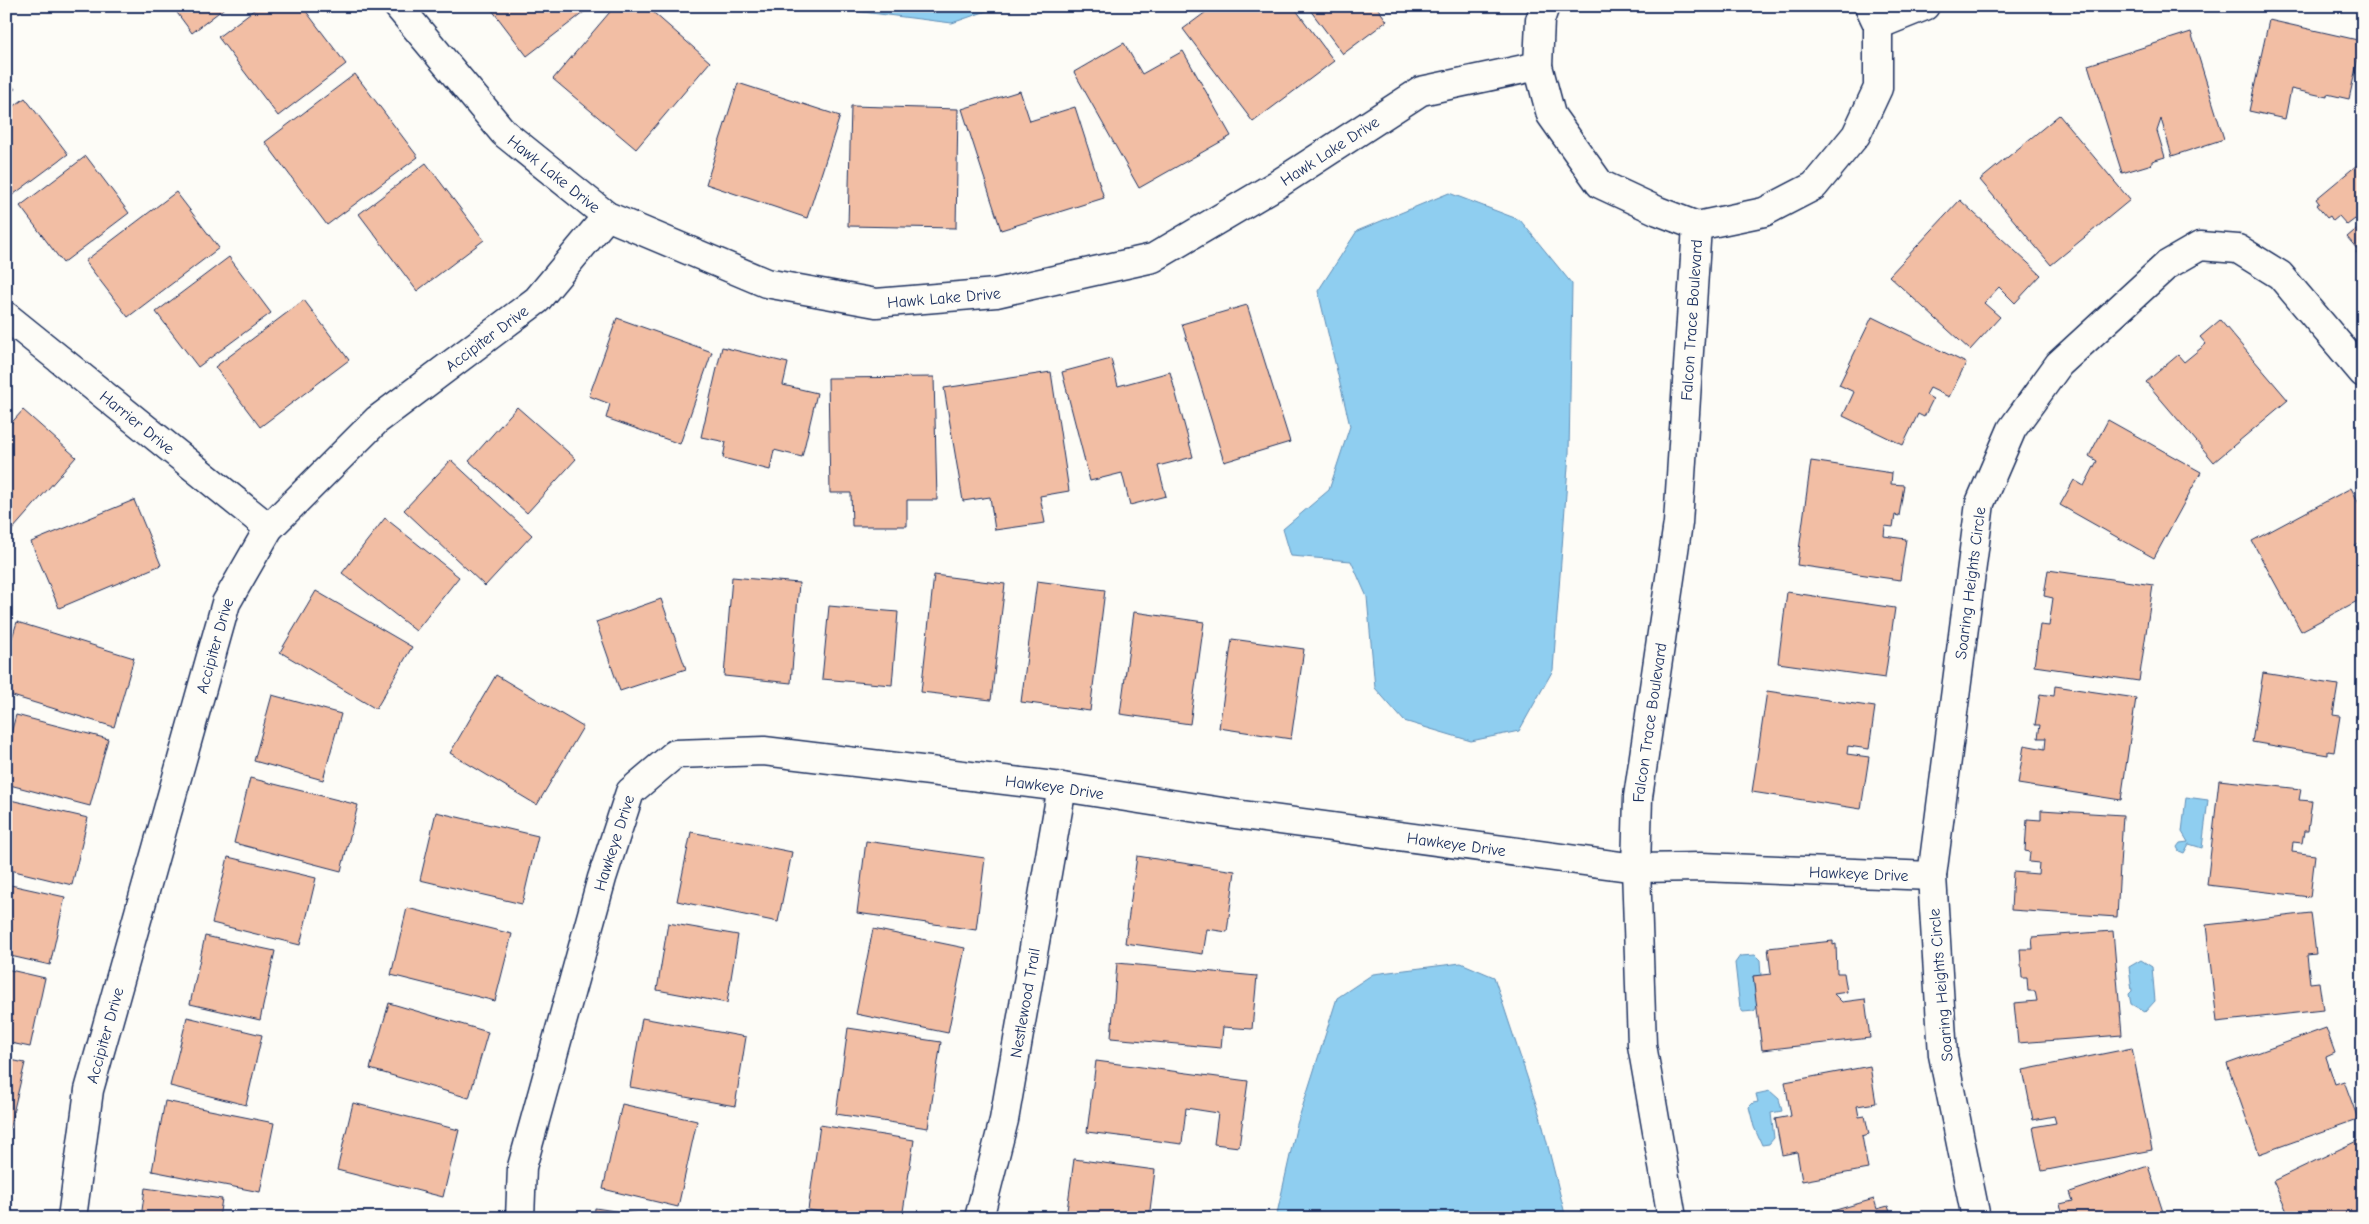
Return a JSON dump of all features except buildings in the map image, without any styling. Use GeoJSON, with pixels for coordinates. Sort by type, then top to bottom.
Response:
{"type":"FeatureCollection","features":[{"type":"Feature","properties":{"kind":"street","name":"Hawk Lake Drive"},"geometry":{"type":"LineString","coordinates":[[398,6],[504,133],[606,216],[766,282],[876,303],[996,293],[1153,258],[1278,184],[1421,91],[1538,66]]}},
{"type":"Feature","properties":{"kind":"street"},"geometry":{"type":"LineString","coordinates":[[1545,6],[1540,20],[1538,66],[1551,116],[1600,184],[1658,211],[1697,226],[1764,212],[1814,186],[1856,135],[1878,88],[1873,16],[1924,6]]}},
{"type":"Feature","properties":{"kind":"street","name":"Accipiter Drive"},"geometry":{"type":"LineString","coordinates":[[72,1218],[89,1090],[226,603],[269,528],[377,420],[537,300],[606,216]]}},
{"type":"Feature","properties":{"kind":"street","name":"Falcon Trace Boulevard"},"geometry":{"type":"LineString","coordinates":[[1672,1218],[1642,1045],[1636,868],[1638,797],[1678,523],[1697,226]]}},
{"type":"Feature","properties":{"kind":"street","name":"Soaring Heights Circle"},"geometry":{"type":"LineString","coordinates":[[1976,1218],[1943,1055],[1932,876],[1980,503],[2012,429],[2059,364],[2167,265],[2200,246],[2238,249],[2280,275],[2363,373]]}},
{"type":"Feature","properties":{"kind":"street","name":"Harrier Drive"},"geometry":{"type":"LineString","coordinates":[[6,316],[269,528]]}},
{"type":"Feature","properties":{"kind":"street","name":"Hawkeye Drive"},"geometry":{"type":"LineString","coordinates":[[520,1218],[522,1167],[602,878],[630,792],[676,754],[764,752],[1062,787],[1254,817],[1636,868],[1702,867],[1932,876]]}},
{"type":"Feature","properties":{"kind":"street","name":"Nestlewood Trail"},"geometry":{"type":"LineString","coordinates":[[979,1218],[1004,1120],[1062,787]]}},
{"type":"Feature","properties":{"kind":"water"},"geometry":{"type":"Polygon","coordinates":[[[814,6],[1001,6],[952,23],[814,6]]]}},
{"type":"Feature","properties":{"kind":"water"},"geometry":{"type":"Polygon","coordinates":[[[1449,193],[1520,220],[1572,284],[1569,453],[1553,670],[1519,731],[1471,741],[1404,721],[1375,688],[1367,597],[1351,561],[1291,556],[1283,529],[1329,490],[1350,426],[1318,291],[1357,231],[1449,193]]]}},
{"type":"Feature","properties":{"kind":"water"},"geometry":{"type":"Polygon","coordinates":[[[2186,797],[2208,800],[2202,848],[2189,844],[2184,853],[2179,851],[2177,847],[2180,843],[2188,842],[2182,832],[2186,797]]]}},
{"type":"Feature","properties":{"kind":"water"},"geometry":{"type":"Polygon","coordinates":[[[1755,955],[1760,960],[1761,976],[1753,976],[1757,1007],[1754,1011],[1743,1012],[1740,1008],[1735,963],[1740,956],[1755,955]]]}},
{"type":"Feature","properties":{"kind":"water"},"geometry":{"type":"Polygon","coordinates":[[[2141,960],[2152,967],[2155,1001],[2145,1012],[2131,1004],[2129,994],[2132,991],[2129,967],[2141,960]]]}},
{"type":"Feature","properties":{"kind":"water"},"geometry":{"type":"Polygon","coordinates":[[[1461,963],[1494,977],[1541,1119],[1566,1218],[1276,1218],[1297,1124],[1337,998],[1373,974],[1461,963]]]}},
{"type":"Feature","properties":{"kind":"water"},"geometry":{"type":"Polygon","coordinates":[[[1770,1091],[1779,1099],[1782,1111],[1771,1113],[1774,1138],[1769,1144],[1762,1145],[1754,1127],[1749,1107],[1753,1103],[1758,1102],[1756,1094],[1770,1091]]]}}]}
